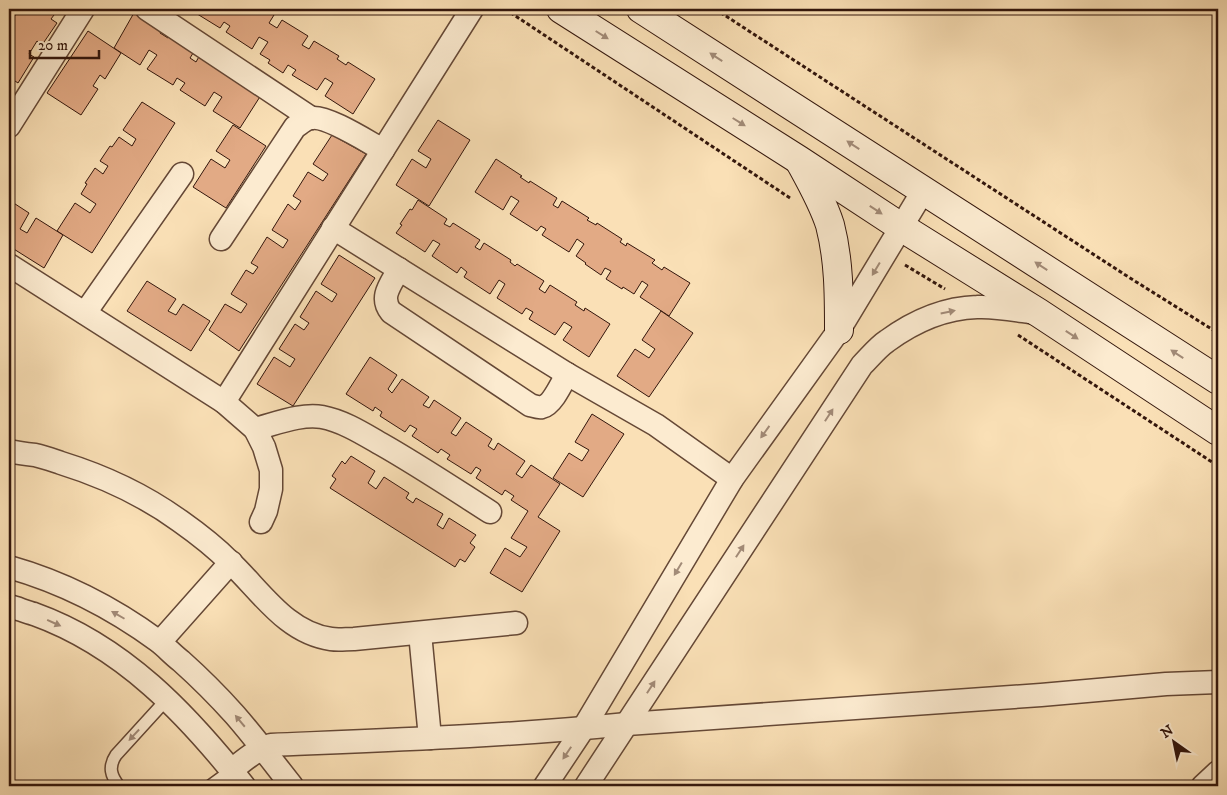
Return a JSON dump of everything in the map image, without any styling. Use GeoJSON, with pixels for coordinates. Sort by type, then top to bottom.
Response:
{"type":"FeatureCollection","features":[{"type":"Feature","properties":{"kind":"main road"},"geometry":{"type":"LineString","coordinates":[[561,9],[800,160],[901,227],[1040,313],[1218,431]]}},
{"type":"Feature","properties":{"kind":"main road"},"geometry":{"type":"LineString","coordinates":[[641,9],[1218,380]]}},
{"type":"Feature","properties":{"kind":"main road"},"geometry":{"type":"LineString","coordinates":[[800,160],[830,224],[837,259],[839,330]]}},
{"type":"Feature","properties":{"kind":"street"},"geometry":{"type":"LineString","coordinates":[[9,126],[83,9]]}},
{"type":"Feature","properties":{"kind":"street"},"geometry":{"type":"LineString","coordinates":[[148,9],[311,118],[330,121],[384,150]]}},
{"type":"Feature","properties":{"kind":"street"},"geometry":{"type":"LineString","coordinates":[[224,402],[472,9]]}},
{"type":"Feature","properties":{"kind":"street"},"geometry":{"type":"LineString","coordinates":[[221,239],[295,127],[311,118]]}},
{"type":"Feature","properties":{"kind":"street"},"geometry":{"type":"LineString","coordinates":[[85,313],[182,174]]}},
{"type":"Feature","properties":{"kind":"street"},"geometry":{"type":"LineString","coordinates":[[545,786],[583,729],[732,479],[839,330],[923,190]]}},
{"type":"Feature","properties":{"kind":"street"},"geometry":{"type":"LineString","coordinates":[[333,228],[567,374],[656,425],[732,479]]}},
{"type":"Feature","properties":{"kind":"street"},"geometry":{"type":"LineString","coordinates":[[9,265],[224,402],[255,429],[264,447],[271,470],[271,489],[266,511],[261,522]]}},
{"type":"Feature","properties":{"kind":"street"},"geometry":{"type":"LineString","coordinates":[[399,269],[385,295],[387,307],[391,312],[530,405],[537,408],[549,404],[567,374]]}},
{"type":"Feature","properties":{"kind":"street"},"geometry":{"type":"LineString","coordinates":[[586,786],[862,365],[886,342],[913,324],[944,312],[976,307],[1008,308],[1040,313]]}},
{"type":"Feature","properties":{"kind":"street"},"geometry":{"type":"LineString","coordinates":[[255,429],[298,418],[320,416],[338,422],[362,433],[400,455],[490,512]]}},
{"type":"Feature","properties":{"kind":"street"},"geometry":{"type":"LineString","coordinates":[[9,451],[37,456],[82,470],[115,483],[147,500],[179,520],[207,541],[285,618],[314,635],[331,639],[354,639],[516,623]]}},
{"type":"Feature","properties":{"kind":"street"},"geometry":{"type":"LineString","coordinates":[[160,642],[230,562]]}},
{"type":"Feature","properties":{"kind":"street"},"geometry":{"type":"LineString","coordinates":[[9,567],[50,581],[94,600],[160,642],[192,671],[235,715],[292,786]]}},
{"type":"Feature","properties":{"kind":"street"},"geometry":{"type":"LineString","coordinates":[[9,606],[50,620],[88,638],[130,667],[189,720],[238,778],[262,748],[271,745],[583,729],[627,724],[1022,697],[1166,684],[1218,682]]}},
{"type":"Feature","properties":{"kind":"street"},"geometry":{"type":"LineString","coordinates":[[420,633],[430,738]]}},
{"type":"Feature","properties":{"kind":"street"},"geometry":{"type":"LineString","coordinates":[[167,699],[192,671]]}},
{"type":"Feature","properties":{"kind":"street"},"geometry":{"type":"LineString","coordinates":[[1203,786],[1218,772]]}},
{"type":"Feature","properties":{"kind":"lane"},"geometry":{"type":"LineString","coordinates":[[119,786],[111,774],[112,761],[167,699]]}},
{"type":"Feature","properties":{"kind":"lane"},"geometry":{"type":"LineString","coordinates":[[210,786],[238,778]]}},
{"type":"Feature","properties":{"kind":"path"},"geometry":{"type":"LineString","coordinates":[[505,9],[796,202]]}},
{"type":"Feature","properties":{"kind":"path"},"geometry":{"type":"LineString","coordinates":[[715,9],[1218,333]]}},
{"type":"Feature","properties":{"kind":"path"},"geometry":{"type":"LineString","coordinates":[[885,253],[976,307]]}},
{"type":"Feature","properties":{"kind":"path"},"geometry":{"type":"LineString","coordinates":[[1016,334],[1218,466]]}},
{"type":"Feature","properties":{"kind":"building"},"geometry":{"type":"Polygon","coordinates":[[[19,9],[66,9],[62,14],[57,11],[51,19],[57,23],[42,45],[37,41],[29,54],[34,57],[18,83],[9,77],[9,33],[12,28],[9,25],[19,9]]]}},
{"type":"Feature","properties":{"kind":"building"},"geometry":{"type":"Polygon","coordinates":[[[196,9],[265,9],[274,15],[269,23],[277,28],[282,20],[308,36],[302,45],[309,49],[314,41],[339,56],[337,59],[346,65],[348,62],[375,79],[353,114],[325,96],[333,83],[325,78],[317,90],[292,75],[296,70],[288,65],[283,73],[268,63],[270,60],[260,54],[268,42],[259,37],[252,49],[226,32],[230,26],[224,22],[220,28],[194,12],[196,9]]]}},
{"type":"Feature","properties":{"kind":"building"},"geometry":{"type":"Polygon","coordinates":[[[135,11],[162,29],[160,33],[168,38],[171,34],[195,50],[190,58],[196,62],[201,53],[263,92],[240,128],[213,111],[222,97],[214,92],[205,106],[180,90],[185,83],[177,78],[173,85],[147,69],[157,55],[149,50],[140,65],[114,48],[135,11]]]}},
{"type":"Feature","properties":{"kind":"building"},"geometry":{"type":"Polygon","coordinates":[[[88,31],[121,53],[105,79],[100,75],[93,86],[98,89],[81,115],[47,93],[88,31]]]}},
{"type":"Feature","properties":{"kind":"building"},"geometry":{"type":"Polygon","coordinates":[[[142,102],[175,123],[92,253],[57,231],[75,203],[90,213],[96,204],[81,194],[87,184],[85,183],[95,168],[103,174],[108,166],[100,161],[119,137],[132,146],[136,139],[123,130],[142,102]]]}},
{"type":"Feature","properties":{"kind":"building"},"geometry":{"type":"Polygon","coordinates":[[[438,120],[470,140],[429,206],[396,185],[412,159],[426,168],[431,159],[418,151],[438,120]]]}},
{"type":"Feature","properties":{"kind":"building"},"geometry":{"type":"Polygon","coordinates":[[[233,125],[266,146],[226,208],[193,187],[211,159],[225,168],[230,160],[216,151],[233,125]]]}},
{"type":"Feature","properties":{"kind":"building"},"geometry":{"type":"Polygon","coordinates":[[[332,135],[366,154],[239,351],[209,330],[225,304],[241,313],[247,304],[231,294],[246,270],[253,274],[258,267],[251,263],[267,237],[283,248],[288,240],[272,230],[288,204],[295,210],[301,201],[293,196],[308,172],[323,181],[328,174],[313,164],[332,135]]]}},
{"type":"Feature","properties":{"kind":"building"},"geometry":{"type":"Polygon","coordinates":[[[496,159],[522,176],[520,177],[529,183],[530,181],[557,198],[553,205],[558,208],[562,201],[589,218],[587,220],[596,225],[597,223],[622,239],[620,242],[626,246],[627,243],[655,260],[652,263],[662,270],[664,267],[690,283],[669,316],[640,297],[648,285],[642,281],[634,294],[606,279],[611,271],[605,268],[601,275],[585,264],[576,256],[584,244],[577,239],[569,252],[542,235],[546,229],[541,226],[537,231],[510,214],[519,201],[511,196],[503,210],[475,192],[496,159]]]}},
{"type":"Feature","properties":{"kind":"building"},"geometry":{"type":"Polygon","coordinates":[[[9,200],[29,213],[20,229],[27,233],[36,218],[63,235],[44,268],[9,246],[9,200]]]}},
{"type":"Feature","properties":{"kind":"building"},"geometry":{"type":"Polygon","coordinates":[[[418,200],[447,219],[444,224],[450,227],[453,223],[480,240],[475,247],[480,250],[484,243],[511,260],[510,262],[515,266],[517,264],[544,281],[539,289],[545,293],[550,285],[577,302],[575,305],[584,311],[585,308],[610,324],[589,357],[563,340],[572,327],[564,322],[555,335],[529,319],[533,312],[526,308],[522,314],[497,298],[505,284],[499,280],[490,294],[464,277],[467,272],[461,267],[457,273],[432,256],[440,244],[433,240],[425,252],[396,233],[410,209],[412,210],[418,200]]]}},
{"type":"Feature","properties":{"kind":"building"},"geometry":{"type":"Polygon","coordinates":[[[339,255],[375,278],[293,406],[257,384],[274,357],[290,367],[295,359],[279,349],[295,324],[304,330],[309,323],[300,317],[316,291],[332,302],[337,294],[321,284],[339,255]]]}},
{"type":"Feature","properties":{"kind":"building"},"geometry":{"type":"Polygon","coordinates":[[[147,281],[176,299],[168,311],[176,315],[183,304],[210,321],[191,351],[127,311],[147,281]]]}},
{"type":"Feature","properties":{"kind":"building"},"geometry":{"type":"Polygon","coordinates":[[[661,311],[693,333],[649,397],[617,376],[635,349],[649,358],[655,349],[642,340],[661,311]]]}},
{"type":"Feature","properties":{"kind":"building"},"geometry":{"type":"Polygon","coordinates":[[[370,357],[397,375],[388,389],[392,393],[402,379],[429,397],[423,405],[429,408],[434,400],[461,418],[451,433],[456,436],[466,422],[492,439],[488,446],[494,450],[498,443],[525,461],[516,474],[522,478],[531,465],[560,484],[538,517],[560,531],[522,592],[490,573],[505,548],[520,557],[527,547],[511,538],[528,511],[511,500],[514,496],[505,490],[502,495],[476,478],[481,470],[476,467],[471,474],[447,459],[450,455],[441,449],[438,453],[412,436],[417,429],[410,425],[405,432],[380,416],[382,412],[375,407],[373,411],[346,394],[370,357]]]}},
{"type":"Feature","properties":{"kind":"building"},"geometry":{"type":"Polygon","coordinates":[[[592,414],[624,434],[583,497],[553,478],[569,453],[582,461],[589,450],[575,442],[592,414]]]}},
{"type":"Feature","properties":{"kind":"building"},"geometry":{"type":"Polygon","coordinates":[[[351,456],[375,471],[368,483],[376,489],[384,477],[409,493],[406,498],[413,503],[416,498],[443,514],[437,525],[443,529],[449,518],[476,535],[470,543],[475,547],[465,562],[460,559],[455,567],[330,488],[336,479],[332,476],[342,461],[345,464],[351,456]]]}}]}
